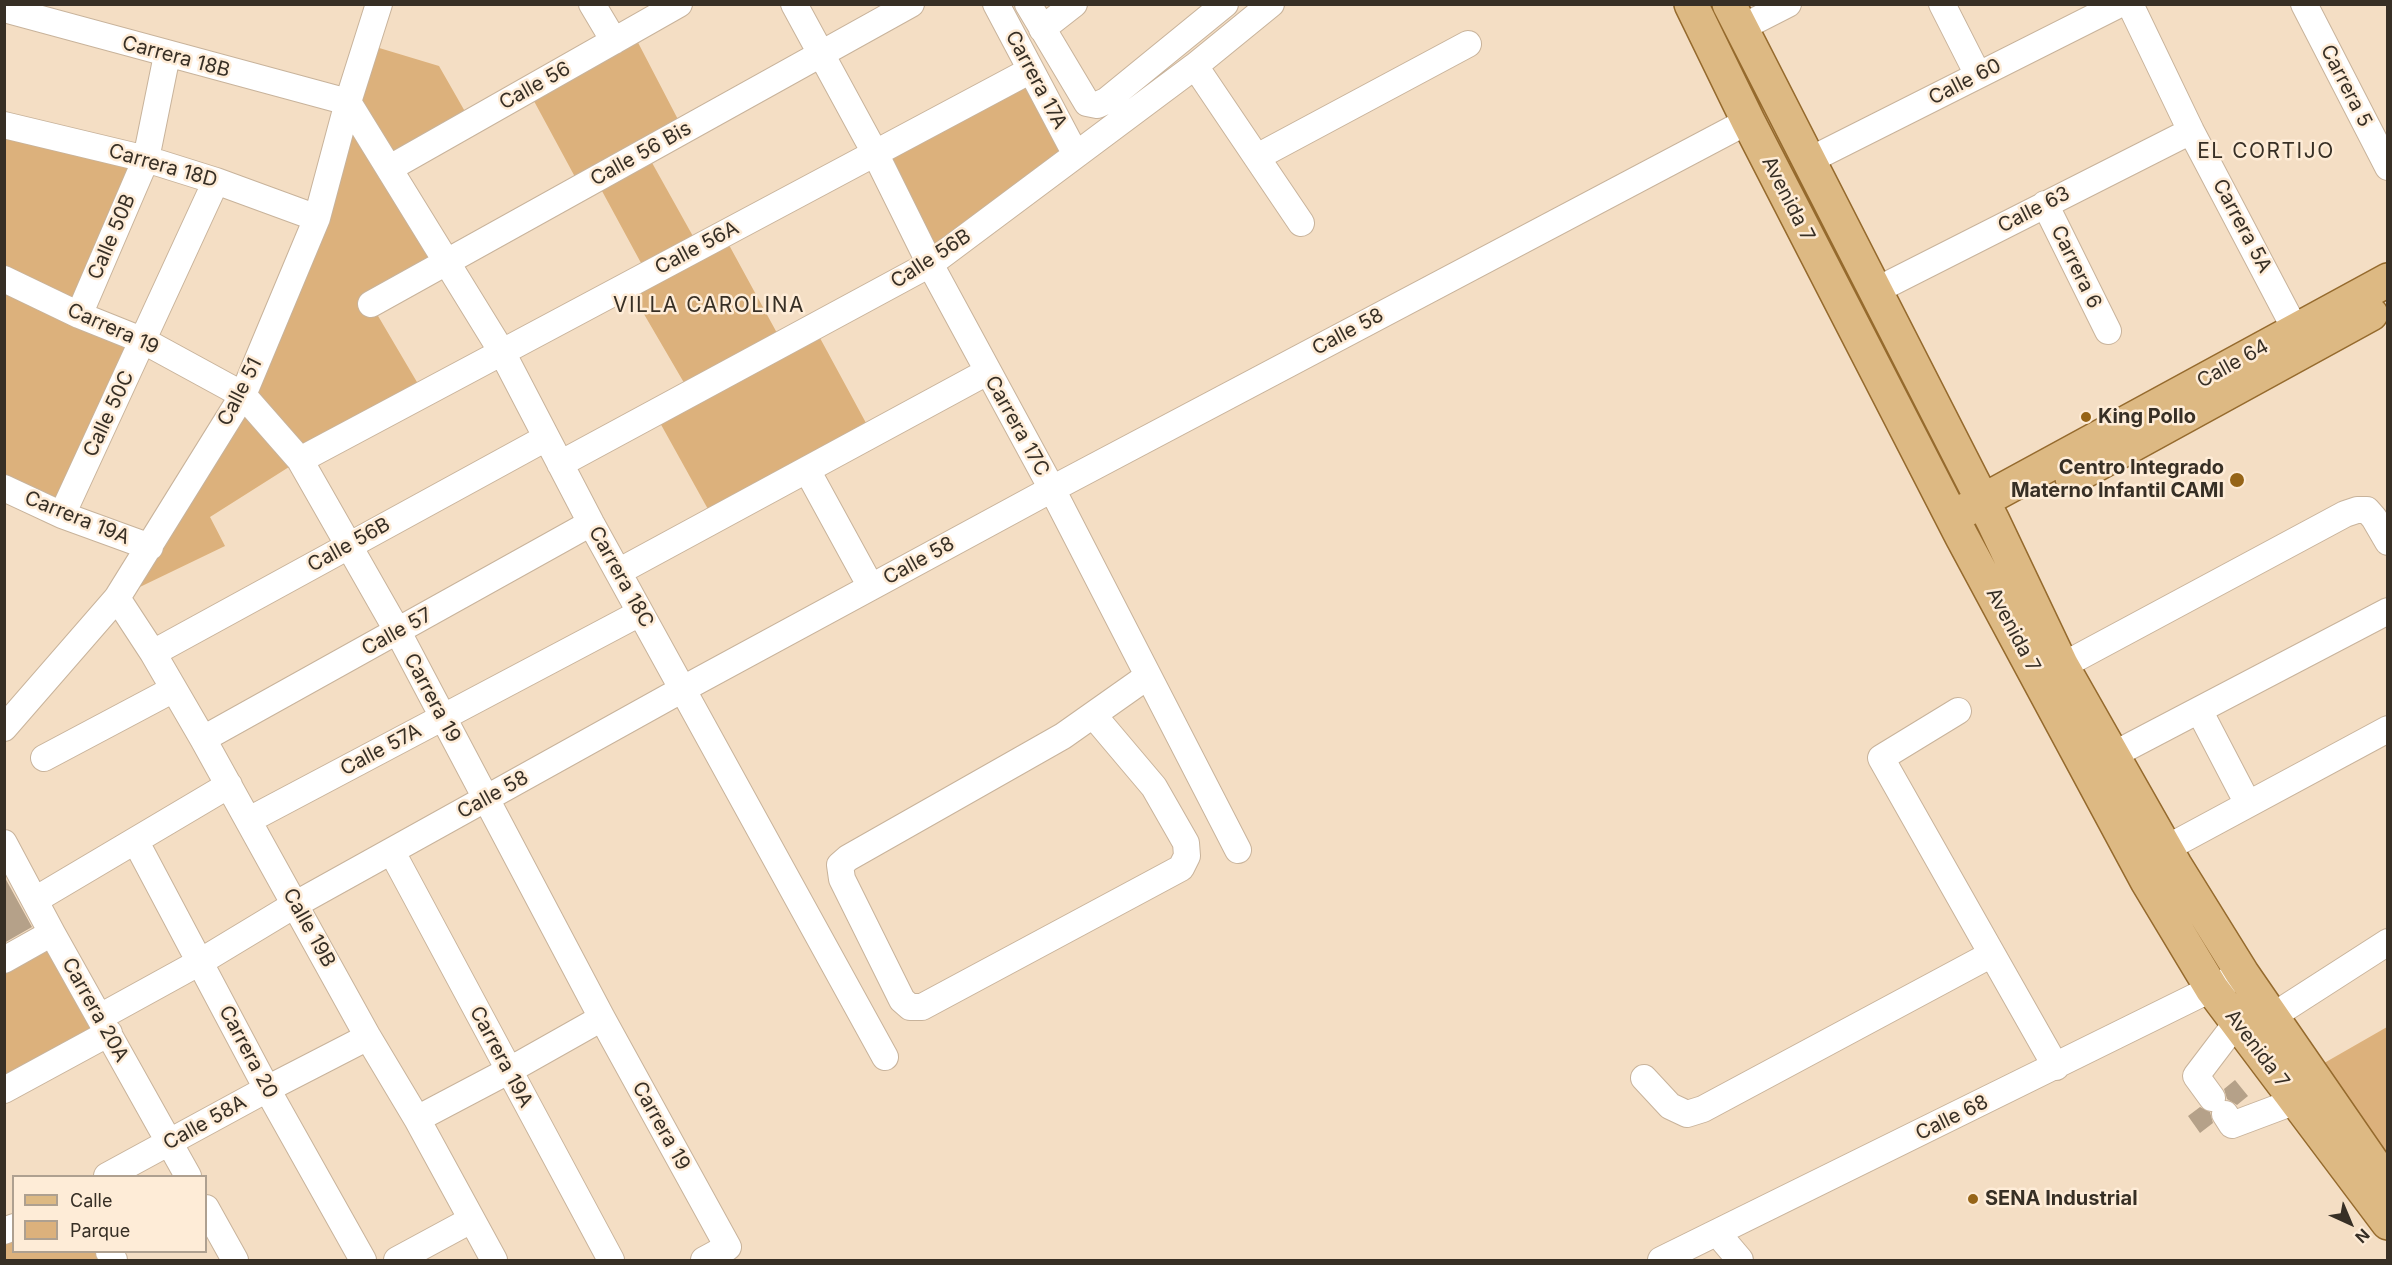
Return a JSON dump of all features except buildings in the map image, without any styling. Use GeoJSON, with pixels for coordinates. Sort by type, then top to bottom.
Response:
{"type":"FeatureCollection","features":[{"type":"Feature","properties":{"kind":"main road","name":"Avenida 7"},"geometry":{"type":"LineString","coordinates":[[1691,4],[1748,121],[1957,527],[2147,881],[2212,989],[2388,1223]]}},
{"type":"Feature","properties":{"kind":"main road","name":"Avenida 7"},"geometry":{"type":"LineString","coordinates":[[1735,16],[1988,511],[2062,666],[2242,973],[2384,1175]]}},
{"type":"Feature","properties":{"kind":"main road","name":"Calle 64"},"geometry":{"type":"LineString","coordinates":[[1957,527],[2302,340],[2388,280]]}},
{"type":"Feature","properties":{"kind":"main road","name":"Calle 64"},"geometry":{"type":"LineString","coordinates":[[2302,340],[2388,305]]}},
{"type":"Feature","properties":{"kind":"street","name":"Calle 51"},"geometry":{"type":"LineString","coordinates":[[4,728],[117,598],[243,394],[317,218],[348,102],[379,4]]}},
{"type":"Feature","properties":{"kind":"street"},"geometry":{"type":"LineString","coordinates":[[592,4],[614,42]]}},
{"type":"Feature","properties":{"kind":"street","name":"Calle 56"},"geometry":{"type":"LineString","coordinates":[[390,168],[679,4]]}},
{"type":"Feature","properties":{"kind":"street","name":"Carrera 17C"},"geometry":{"type":"LineString","coordinates":[[794,4],[875,153],[987,372],[1052,489],[1239,850]]}},
{"type":"Feature","properties":{"kind":"street","name":"Calle 56 Bis"},"geometry":{"type":"LineString","coordinates":[[371,304],[911,4]]}},
{"type":"Feature","properties":{"kind":"street","name":"Carrera 17A"},"geometry":{"type":"LineString","coordinates":[[996,4],[1076,155]]}},
{"type":"Feature","properties":{"kind":"street"},"geometry":{"type":"LineString","coordinates":[[1028,4],[1087,103],[1097,105],[1225,4]]}},
{"type":"Feature","properties":{"kind":"street"},"geometry":{"type":"LineString","coordinates":[[1042,29],[1074,4]]}},
{"type":"Feature","properties":{"kind":"street","name":"Calle 56B"},"geometry":{"type":"LineString","coordinates":[[560,464],[930,264],[1195,66],[1271,4]]}},
{"type":"Feature","properties":{"kind":"street"},"geometry":{"type":"LineString","coordinates":[[1735,16],[1788,4]]}},
{"type":"Feature","properties":{"kind":"street"},"geometry":{"type":"LineString","coordinates":[[1942,4],[1978,75]]}},
{"type":"Feature","properties":{"kind":"street","name":"Calle 60"},"geometry":{"type":"LineString","coordinates":[[1809,160],[2120,4]]}},
{"type":"Feature","properties":{"kind":"street","name":"Carrera 5A"},"geometry":{"type":"LineString","coordinates":[[2130,4],[2191,131],[2302,340]]}},
{"type":"Feature","properties":{"kind":"street","name":"Carrera 5"},"geometry":{"type":"LineString","coordinates":[[2304,4],[2388,167]]}},
{"type":"Feature","properties":{"kind":"street","name":"Carrera 18B"},"geometry":{"type":"LineString","coordinates":[[4,9],[167,55],[348,102]]}},
{"type":"Feature","properties":{"kind":"street"},"geometry":{"type":"LineString","coordinates":[[1257,157],[1468,44]]}},
{"type":"Feature","properties":{"kind":"street","name":"Calle 50B"},"geometry":{"type":"LineString","coordinates":[[79,315],[146,159],[167,55]]}},
{"type":"Feature","properties":{"kind":"street"},"geometry":{"type":"LineString","coordinates":[[1195,66],[1301,223]]}},
{"type":"Feature","properties":{"kind":"street","name":"Calle 56A"},"geometry":{"type":"LineString","coordinates":[[300,460],[1031,70]]}},
{"type":"Feature","properties":{"kind":"street","name":"Carrera 18C"},"geometry":{"type":"LineString","coordinates":[[348,102],[502,352],[591,524],[885,1057]]}},
{"type":"Feature","properties":{"kind":"street","name":"Calle 58"},"geometry":{"type":"LineString","coordinates":[[4,1090],[200,962],[296,904],[683,689],[1052,489],[1748,121]]}},
{"type":"Feature","properties":{"kind":"street","name":"Carrera 18D"},"geometry":{"type":"LineString","coordinates":[[4,125],[146,159],[216,180],[317,218]]}},
{"type":"Feature","properties":{"kind":"street","name":"Calle 63"},"geometry":{"type":"LineString","coordinates":[[1876,290],[2191,131]]}},
{"type":"Feature","properties":{"kind":"street","name":"Calle 50C"},"geometry":{"type":"LineString","coordinates":[[62,515],[144,341],[216,180]]}},
{"type":"Feature","properties":{"kind":"street","name":"Carrera 6"},"geometry":{"type":"LineString","coordinates":[[2045,204],[2108,331]]}},
{"type":"Feature","properties":{"kind":"street","name":"Carrera 19"},"geometry":{"type":"LineString","coordinates":[[6,284],[144,341],[243,394],[300,460],[398,632],[602,1018],[728,1247],[704,1260]]}},
{"type":"Feature","properties":{"kind":"street"},"geometry":{"type":"LineString","coordinates":[[618,572],[987,372]]}},
{"type":"Feature","properties":{"kind":"street","name":"Calle 56B"},"geometry":{"type":"LineString","coordinates":[[153,653],[546,438]]}},
{"type":"Feature","properties":{"kind":"street"},"geometry":{"type":"LineString","coordinates":[[807,470],[871,587]]}},
{"type":"Feature","properties":{"kind":"street","name":"Carrera 19A"},"geometry":{"type":"LineString","coordinates":[[4,488],[62,515],[150,547]]}},
{"type":"Feature","properties":{"kind":"street"},"geometry":{"type":"LineString","coordinates":[[2062,666],[2345,514],[2367,510],[2388,542]]}},
{"type":"Feature","properties":{"kind":"street","name":"Calle 57"},"geometry":{"type":"LineString","coordinates":[[203,739],[591,524]]}},
{"type":"Feature","properties":{"kind":"street","name":"Calle 19B"},"geometry":{"type":"LineString","coordinates":[[117,598],[153,653],[203,739],[494,1260]]}},
{"type":"Feature","properties":{"kind":"street"},"geometry":{"type":"LineString","coordinates":[[2113,755],[2388,611]]}},
{"type":"Feature","properties":{"kind":"street","name":"Calle 57A"},"geometry":{"type":"LineString","coordinates":[[249,820],[640,613]]}},
{"type":"Feature","properties":{"kind":"street"},"geometry":{"type":"LineString","coordinates":[[1094,716],[1154,787],[1186,843],[1187,855],[1181,867],[922,1007],[910,1007],[902,1000],[842,879],[840,865],[848,858],[1063,736],[1148,676]]}},
{"type":"Feature","properties":{"kind":"street"},"geometry":{"type":"LineString","coordinates":[[44,758],[174,689]]}},
{"type":"Feature","properties":{"kind":"street"},"geometry":{"type":"LineString","coordinates":[[2199,710],[2248,804]]}},
{"type":"Feature","properties":{"kind":"street"},"geometry":{"type":"LineString","coordinates":[[1958,711],[1881,758],[2056,1067]]}},
{"type":"Feature","properties":{"kind":"street"},"geometry":{"type":"LineString","coordinates":[[2167,848],[2388,729]]}},
{"type":"Feature","properties":{"kind":"street"},"geometry":{"type":"LineString","coordinates":[[35,900],[229,785]]}},
{"type":"Feature","properties":{"kind":"street","name":"Carrera 20"},"geometry":{"type":"LineString","coordinates":[[135,842],[267,1089],[363,1260]]}},
{"type":"Feature","properties":{"kind":"street","name":"Carrera 20A"},"geometry":{"type":"LineString","coordinates":[[4,843],[187,1175]]}},
{"type":"Feature","properties":{"kind":"street","name":"Carrera 19A"},"geometry":{"type":"LineString","coordinates":[[392,852],[611,1260]]}},
{"type":"Feature","properties":{"kind":"street"},"geometry":{"type":"LineString","coordinates":[[4,960],[52,933]]}},
{"type":"Feature","properties":{"kind":"street"},"geometry":{"type":"LineString","coordinates":[[2272,1016],[2388,942]]}},
{"type":"Feature","properties":{"kind":"street"},"geometry":{"type":"LineString","coordinates":[[1644,1078],[1670,1106],[1687,1114],[1703,1109],[1992,954]]}},
{"type":"Feature","properties":{"kind":"street","name":"Calle 68"},"geometry":{"type":"LineString","coordinates":[[1661,1260],[1718,1234],[2242,973]]}},
{"type":"Feature","properties":{"kind":"street"},"geometry":{"type":"LineString","coordinates":[[417,1119],[602,1018]]}},
{"type":"Feature","properties":{"kind":"street"},"geometry":{"type":"LineString","coordinates":[[2237,1022],[2196,1076],[2232,1125],[2296,1101]]}},
{"type":"Feature","properties":{"kind":"street","name":"Calle 58A"},"geometry":{"type":"LineString","coordinates":[[109,1175],[368,1037]]}},
{"type":"Feature","properties":{"kind":"street"},"geometry":{"type":"LineString","coordinates":[[207,1210],[235,1260]]}},
{"type":"Feature","properties":{"kind":"street"},"geometry":{"type":"LineString","coordinates":[[397,1260],[471,1220]]}},
{"type":"Feature","properties":{"kind":"street"},"geometry":{"type":"LineString","coordinates":[[1718,1234],[1740,1260]]}},
{"type":"Feature","properties":{"kind":"green space"},"geometry":{"type":"Polygon","coordinates":[[[632,31],[684,131],[646,152],[699,247],[723,234],[783,344],[814,327],[872,434],[714,520],[654,412],[690,393],[627,285],[647,274],[596,180],[581,188],[528,90],[632,31]]]}},
{"type":"Feature","properties":{"kind":"green space"},"geometry":{"type":"Polygon","coordinates":[[[366,44],[439,66],[471,122],[391,168],[447,261],[371,304],[424,394],[300,460],[210,517],[225,546],[117,598],[243,395],[366,44]]]}},
{"type":"Feature","properties":{"kind":"green space"},"geometry":{"type":"Polygon","coordinates":[[[1031,70],[1076,155],[930,264],[875,153],[1031,70]]]}},
{"type":"Feature","properties":{"kind":"green space"},"geometry":{"type":"Polygon","coordinates":[[[5,125],[146,159],[79,314],[144,341],[62,515],[5,488],[5,125]]]}},
{"type":"Feature","properties":{"kind":"green space"},"geometry":{"type":"Polygon","coordinates":[[[52,933],[109,1033],[5,1090],[5,960],[52,933]]]}},
{"type":"Feature","properties":{"kind":"green space"},"geometry":{"type":"Polygon","coordinates":[[[2387,1027],[2387,1166],[2312,1070],[2387,1027]]]}},
{"type":"Feature","properties":{"kind":"green space"},"geometry":{"type":"Polygon","coordinates":[[[12,1227],[12,1253],[110,1253],[114,1260],[5,1260],[4,1231],[12,1227]]]}},
{"type":"Feature","properties":{"kind":"place","name":"King Pollo"},"geometry":{"type":"Point","coordinates":[2086,417]}},
{"type":"Feature","properties":{"kind":"place","name":"Centro Integrado Materno Infantil CAMI"},"geometry":{"type":"Point","coordinates":[2237,480]}},
{"type":"Feature","properties":{"kind":"place","name":"SENA Industrial"},"geometry":{"type":"Point","coordinates":[1973,1199]}},
{"type":"Feature","properties":{"kind":"district","name":"EL CORTIJO"},"geometry":{"type":"Point","coordinates":[2266,152]}},
{"type":"Feature","properties":{"kind":"district","name":"VILLA CAROLINA"},"geometry":{"type":"Point","coordinates":[709,306]}}]}
